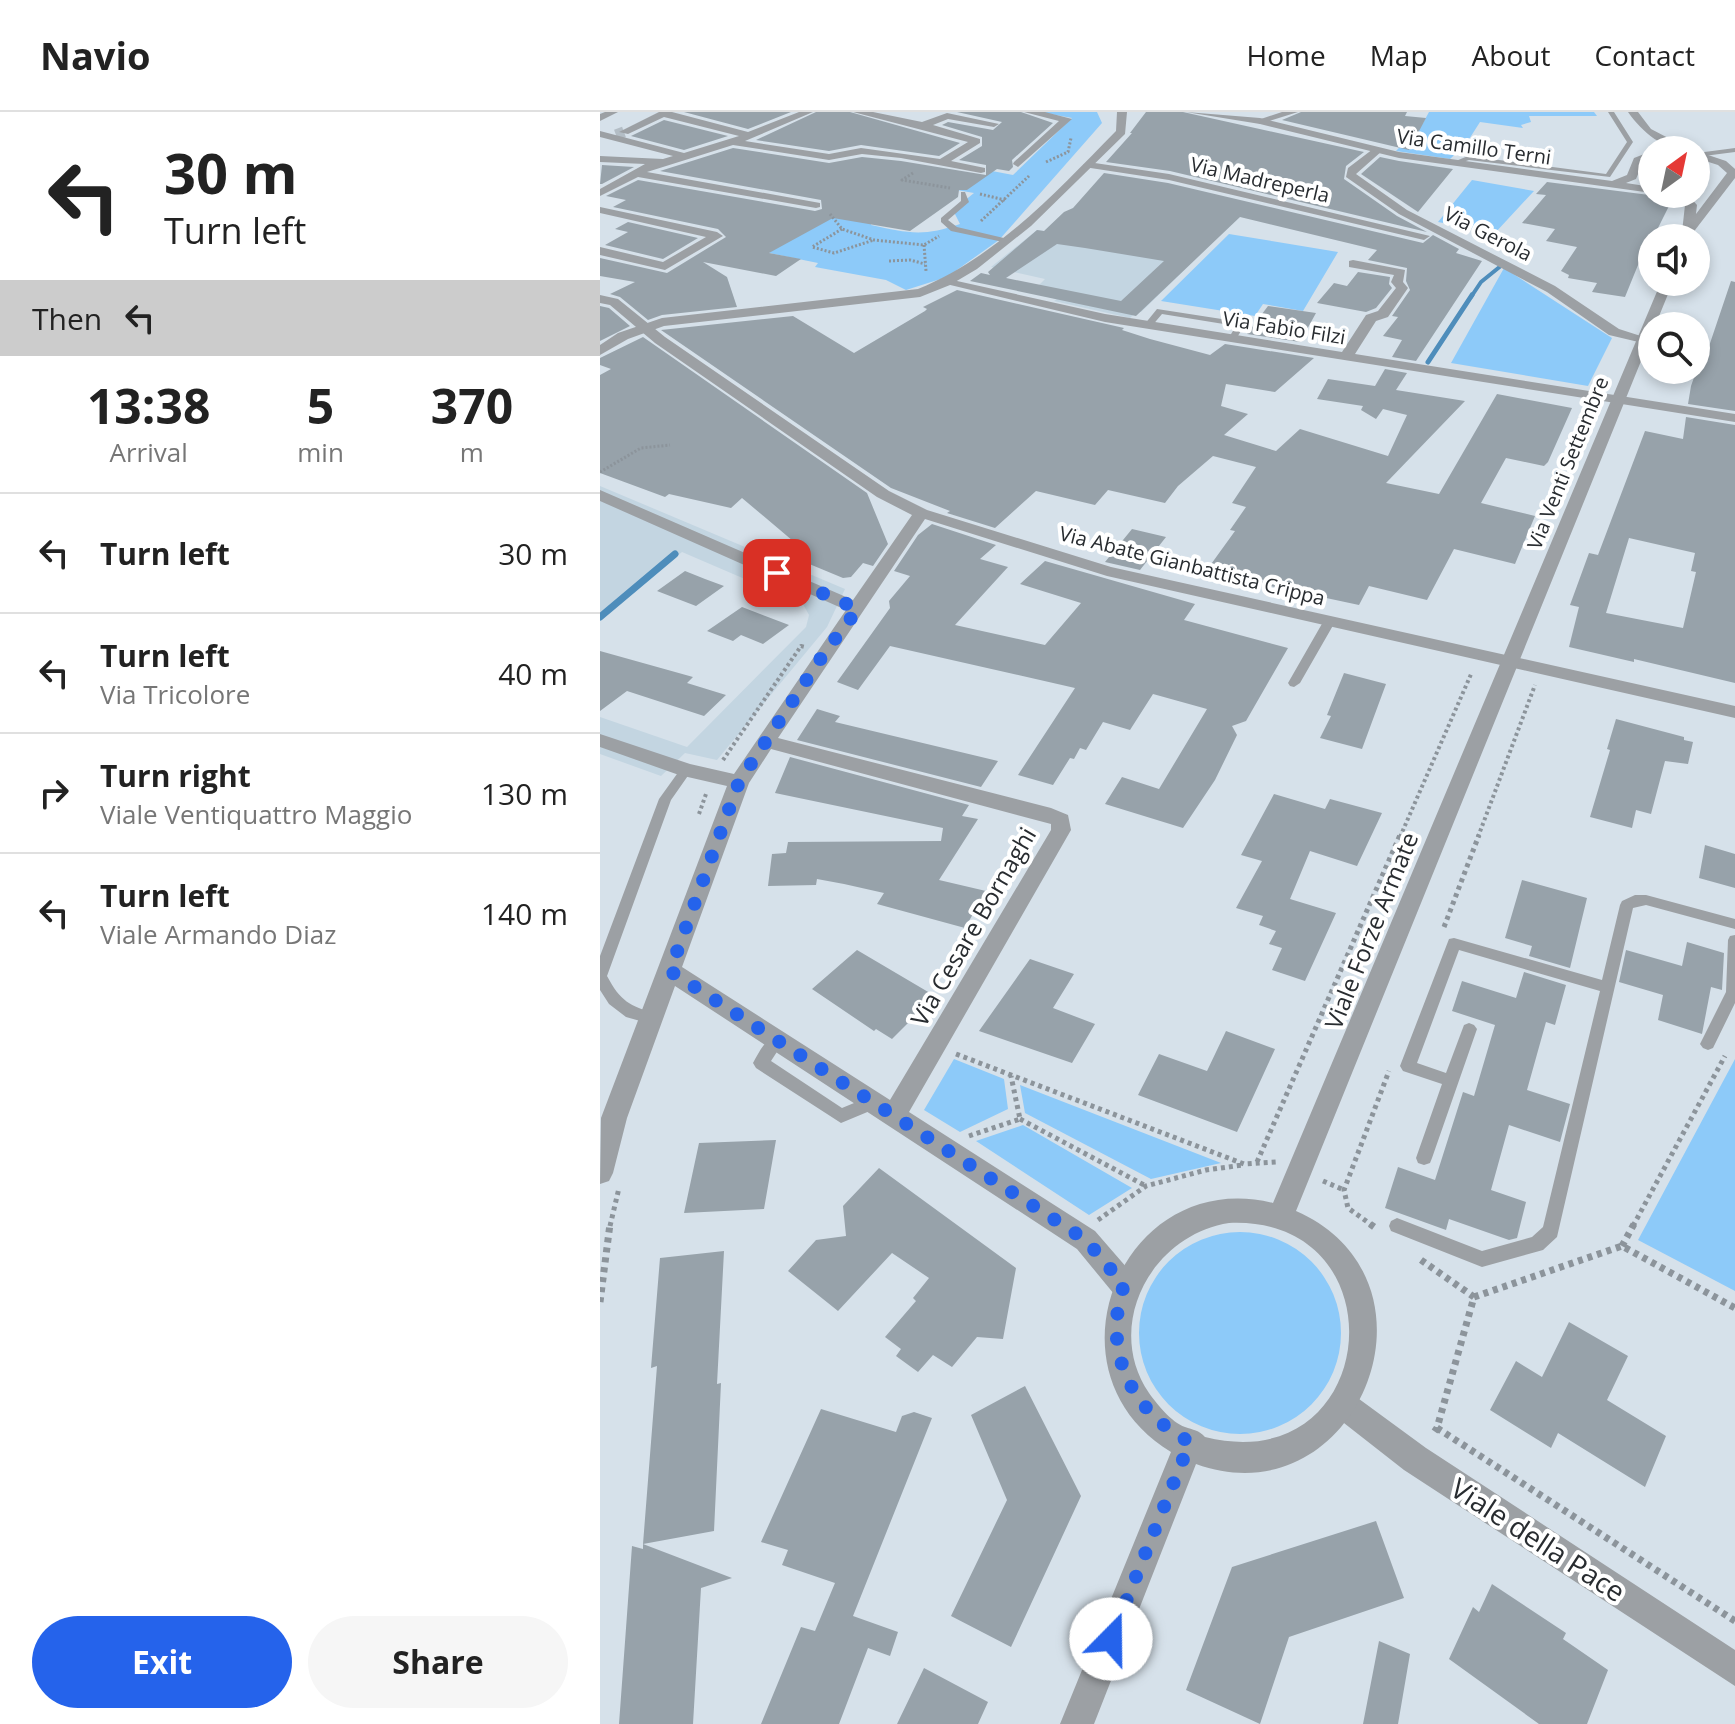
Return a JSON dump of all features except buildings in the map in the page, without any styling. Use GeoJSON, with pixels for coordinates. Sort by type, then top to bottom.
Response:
{"type":"FeatureCollection","features":[{"type":"Feature","properties":{"kind":"street"},"geometry":{"type":"LineString","coordinates":[[600,118],[613,112]]}},
{"type":"Feature","properties":{"kind":"street"},"geometry":{"type":"LineString","coordinates":[[600,193],[660,162],[733,142],[808,112]]}},
{"type":"Feature","properties":{"kind":"street"},"geometry":{"type":"LineString","coordinates":[[858,112],[923,125],[976,141],[941,163]]}},
{"type":"Feature","properties":{"kind":"street"},"geometry":{"type":"LineString","coordinates":[[1018,164],[1067,119],[1029,112]]}},
{"type":"Feature","properties":{"kind":"street"},"geometry":{"type":"LineString","coordinates":[[600,354],[649,330],[762,312],[920,293],[948,283],[1005,241],[1088,165],[1121,132],[1122,112]]}},
{"type":"Feature","properties":{"kind":"street","name":"Via Camillo Terni"},"geometry":{"type":"LineString","coordinates":[[1191,112],[1260,121],[1377,151],[1638,188]]}},
{"type":"Feature","properties":{"kind":"street"},"geometry":{"type":"LineString","coordinates":[[1260,121],[1293,112]]}},
{"type":"Feature","properties":{"kind":"street"},"geometry":{"type":"LineString","coordinates":[[1633,112],[1647,131],[1657,136]]}},
{"type":"Feature","properties":{"kind":"street"},"geometry":{"type":"LineString","coordinates":[[618,135],[665,113],[750,136]]}},
{"type":"Feature","properties":{"kind":"street"},"geometry":{"type":"LineString","coordinates":[[923,125],[947,116],[994,124]]}},
{"type":"Feature","properties":{"kind":"street"},"geometry":{"type":"LineString","coordinates":[[1647,131],[1647,136]]}},
{"type":"Feature","properties":{"kind":"street"},"geometry":{"type":"LineString","coordinates":[[600,134],[618,135],[682,156]]}},
{"type":"Feature","properties":{"kind":"street"},"geometry":{"type":"LineString","coordinates":[[733,142],[829,157],[861,151],[981,170]]}},
{"type":"Feature","properties":{"kind":"street","name":"Via Gerola"},"geometry":{"type":"LineString","coordinates":[[1377,151],[1352,170],[1350,175],[1403,212],[1551,289],[1614,332],[1638,340]]}},
{"type":"Feature","properties":{"kind":"street"},"geometry":{"type":"LineString","coordinates":[[600,159],[660,162]]}},
{"type":"Feature","properties":{"kind":"street"},"geometry":{"type":"LineString","coordinates":[[1710,159],[1722,163],[1732,174]]}},
{"type":"Feature","properties":{"kind":"street"},"geometry":{"type":"LineString","coordinates":[[1611,185],[1628,180],[1637,169],[1638,161]]}},
{"type":"Feature","properties":{"kind":"street","name":"Via Madreperla"},"geometry":{"type":"LineString","coordinates":[[1088,165],[1169,177],[1424,236]]}},
{"type":"Feature","properties":{"kind":"street"},"geometry":{"type":"LineString","coordinates":[[636,173],[816,205]]}},
{"type":"Feature","properties":{"kind":"street"},"geometry":{"type":"LineString","coordinates":[[1710,185],[1732,174]]}},
{"type":"Feature","properties":{"kind":"street"},"geometry":{"type":"LineString","coordinates":[[1697,224],[1722,198],[1732,174]]}},
{"type":"Feature","properties":{"kind":"street"},"geometry":{"type":"LineString","coordinates":[[1710,197],[1722,198]]}},
{"type":"Feature","properties":{"kind":"street"},"geometry":{"type":"LineString","coordinates":[[600,210],[717,236],[665,266],[600,251]]}},
{"type":"Feature","properties":{"kind":"street"},"geometry":{"type":"LineString","coordinates":[[1345,358],[1371,318],[1383,314],[1402,288],[1397,282],[1401,273],[1353,264]]}},
{"type":"Feature","properties":{"kind":"street","name":"Via Fabio Filzi"},"geometry":{"type":"LineString","coordinates":[[948,283],[1069,312],[1617,401]]}},
{"type":"Feature","properties":{"kind":"street","name":"Via Abate Gianbattista Crippa"},"geometry":{"type":"LineString","coordinates":[[600,299],[614,302],[649,330],[883,494],[921,513],[1107,571],[1735,712]]}},
{"type":"Feature","properties":{"kind":"street","name":"Via Venti Settembre"},"geometry":{"type":"LineString","coordinates":[[1512,662],[1638,351]]}},
{"type":"Feature","properties":{"kind":"street"},"geometry":{"type":"LineString","coordinates":[[1617,401],[1735,418]]}},
{"type":"Feature","properties":{"kind":"street"},"geometry":{"type":"LineString","coordinates":[[600,495],[858,609]]}},
{"type":"Feature","properties":{"kind":"street"},"geometry":{"type":"LineString","coordinates":[[600,1173],[614,1118],[739,782],[921,513]]}},
{"type":"Feature","properties":{"kind":"street","name":"Viale Forze Armate"},"geometry":{"type":"LineString","coordinates":[[1279,1220],[1512,662]]}},
{"type":"Feature","properties":{"kind":"street"},"geometry":{"type":"LineString","coordinates":[[600,740],[686,770],[739,782]]}},
{"type":"Feature","properties":{"kind":"street","name":"Via Cesare Bornaghi"},"geometry":{"type":"LineString","coordinates":[[764,741],[1061,820],[1061,830],[893,1117]]}},
{"type":"Feature","properties":{"kind":"street"},"geometry":{"type":"LineString","coordinates":[[670,971],[1086,1240],[1124,1285]]}},
{"type":"Feature","properties":{"kind":"street"},"geometry":{"type":"LineString","coordinates":[[1239,1212],[1279,1220],[1326,1248],[1344,1269],[1358,1295],[1364,1315],[1366,1349],[1362,1371],[1345,1406],[1322,1430],[1292,1447],[1241,1455],[1206,1449],[1174,1434],[1147,1411],[1121,1368],[1115,1320],[1124,1285],[1145,1252],[1166,1233],[1187,1222],[1220,1213],[1239,1212]]}},
{"type":"Feature","properties":{"kind":"street","name":"Viale della Pace"},"geometry":{"type":"LineString","coordinates":[[1345,1406],[1415,1459],[1735,1669]]}},
{"type":"Feature","properties":{"kind":"street"},"geometry":{"type":"LineString","coordinates":[[1077,1724],[1190,1442]]}},
{"type":"Feature","properties":{"kind":"lane"},"geometry":{"type":"LineString","coordinates":[[1454,163],[1468,158],[1608,176],[1630,142],[1611,112]]}},
{"type":"Feature","properties":{"kind":"lane"},"geometry":{"type":"LineString","coordinates":[[1710,153],[1735,150]]}},
{"type":"Feature","properties":{"kind":"lane"},"geometry":{"type":"LineString","coordinates":[[963,193],[965,202],[944,220],[954,229],[1005,241]]}},
{"type":"Feature","properties":{"kind":"lane"},"geometry":{"type":"LineString","coordinates":[[1294,683],[1329,622]]}},
{"type":"Feature","properties":{"kind":"lane"},"geometry":{"type":"LineString","coordinates":[[651,1018],[624,1012],[610,996],[600,976],[665,799],[686,770]]}},
{"type":"Feature","properties":{"kind":"lane"},"geometry":{"type":"LineString","coordinates":[[1397,1226],[1482,1259],[1537,1244],[1551,1231],[1627,905],[1635,900],[1735,924]]}},
{"type":"Feature","properties":{"kind":"lane"},"geometry":{"type":"LineString","coordinates":[[1708,1044],[1733,992],[1735,940]]}},
{"type":"Feature","properties":{"kind":"lane"},"geometry":{"type":"LineString","coordinates":[[1451,1081],[1408,1066],[1454,943],[1608,988]]}},
{"type":"Feature","properties":{"kind":"lane"},"geometry":{"type":"LineString","coordinates":[[1424,1158],[1469,1029]]}},
{"type":"Feature","properties":{"kind":"path"},"geometry":{"type":"LineString","coordinates":[[1024,182],[1029,185]]}},
{"type":"Feature","properties":{"kind":"path"},"geometry":{"type":"LineString","coordinates":[[816,205],[833,216],[842,229],[874,240],[924,245],[947,232]]}},
{"type":"Feature","properties":{"kind":"path"},"geometry":{"type":"LineString","coordinates":[[842,229],[812,247],[834,253],[874,240]]}},
{"type":"Feature","properties":{"kind":"path"},"geometry":{"type":"LineString","coordinates":[[924,245],[923,267],[930,273]]}},
{"type":"Feature","properties":{"kind":"path"},"geometry":{"type":"LineString","coordinates":[[889,261],[910,260],[925,264]]}},
{"type":"Feature","properties":{"kind":"path"},"geometry":{"type":"LineString","coordinates":[[600,472],[641,448],[670,445]]}},
{"type":"Feature","properties":{"kind":"path"},"geometry":{"type":"LineString","coordinates":[[1257,1162],[1474,669],[1458,666]]}},
{"type":"Feature","properties":{"kind":"path"},"geometry":{"type":"LineString","coordinates":[[935,1046],[1244,1164]]}},
{"type":"Feature","properties":{"kind":"path"},"geometry":{"type":"LineString","coordinates":[[1474,1297],[1622,1246],[1727,1051]]}},
{"type":"Feature","properties":{"kind":"path"},"geometry":{"type":"LineString","coordinates":[[1010,1075],[1020,1119]]}},
{"type":"Feature","properties":{"kind":"path"},"geometry":{"type":"LineString","coordinates":[[958,1139],[1020,1119],[1146,1186]]}},
{"type":"Feature","properties":{"kind":"path"},"geometry":{"type":"LineString","coordinates":[[1091,1225],[1146,1186],[1206,1170],[1270,1160],[1301,1172]]}},
{"type":"Feature","properties":{"kind":"path"},"geometry":{"type":"LineString","coordinates":[[1622,1246],[1735,1308]]}},
{"type":"Feature","properties":{"kind":"path"},"geometry":{"type":"LineString","coordinates":[[1437,1428],[1735,1621]]}},
{"type":"Feature","properties":{"kind":"shaded area"},"geometry":{"type":"Polygon","coordinates":[[[1039,112],[1097,112],[1102,123],[999,240],[947,277],[906,290],[886,280],[815,267],[818,263],[769,253],[817,211],[872,221],[871,225],[905,232],[936,231],[960,224],[953,210],[974,193],[882,177],[987,175],[992,171],[1013,175],[1072,118],[1039,112]]]}},
{"type":"Feature","properties":{"kind":"shaded area"},"geometry":{"type":"Polygon","coordinates":[[[1429,112],[1594,112],[1597,116],[1529,116],[1531,122],[1521,125],[1523,128],[1480,122],[1466,144],[1450,159],[1396,151],[1423,123],[1429,112]]]}},
{"type":"Feature","properties":{"kind":"shaded area"},"geometry":{"type":"Polygon","coordinates":[[[1472,180],[1534,191],[1495,233],[1438,222],[1472,180]]]}},
{"type":"Feature","properties":{"kind":"shaded area"},"geometry":{"type":"Polygon","coordinates":[[[1037,230],[1200,255],[1141,312],[1137,311],[1130,318],[1031,293],[1045,279],[991,267],[1037,230]]]}},
{"type":"Feature","properties":{"kind":"shaded area"},"geometry":{"type":"Polygon","coordinates":[[[1229,234],[1338,252],[1303,311],[1263,304],[1255,316],[1161,301],[1229,234]]]}},
{"type":"Feature","properties":{"kind":"shaded area"},"geometry":{"type":"Polygon","coordinates":[[[1504,268],[1612,338],[1588,386],[1451,363],[1504,268]]]}},
{"type":"Feature","properties":{"kind":"shaded area"},"geometry":{"type":"Polygon","coordinates":[[[600,486],[845,589],[827,627],[717,760],[685,753],[661,776],[600,754],[600,717],[687,747],[806,627],[809,615],[803,604],[682,552],[600,620],[600,486]]]}},
{"type":"Feature","properties":{"kind":"shaded area"},"geometry":{"type":"Polygon","coordinates":[[[954,1059],[1004,1079],[1008,1109],[960,1132],[924,1110],[954,1059]]]}},
{"type":"Feature","properties":{"kind":"shaded area"},"geometry":{"type":"Polygon","coordinates":[[[1735,1059],[1735,1291],[1638,1240],[1735,1059]]]}},
{"type":"Feature","properties":{"kind":"shaded area"},"geometry":{"type":"Polygon","coordinates":[[[1020,1085],[1221,1163],[1151,1179],[1025,1113],[1020,1085]]]}},
{"type":"Feature","properties":{"kind":"shaded area"},"geometry":{"type":"Polygon","coordinates":[[[1023,1125],[1132,1188],[1089,1215],[976,1141],[1023,1125]]]}},
{"type":"Feature","properties":{"kind":"shaded area"},"geometry":{"type":"Polygon","coordinates":[[[1240,1232],[1279,1240],[1311,1262],[1333,1294],[1341,1333],[1333,1372],[1311,1404],[1279,1426],[1240,1434],[1201,1426],[1169,1404],[1147,1372],[1139,1333],[1147,1294],[1169,1262],[1201,1240],[1240,1232]]]}},
{"type":"Feature","properties":{"kind":"waterway"},"geometry":{"type":"LineString","coordinates":[[1471,297],[1481,282],[1502,265]]}},
{"type":"Feature","properties":{"kind":"waterway"},"geometry":{"type":"LineString","coordinates":[[1428,362],[1472,295]]}},
{"type":"Feature","properties":{"kind":"waterway"},"geometry":{"type":"LineString","coordinates":[[600,617],[675,554]]}},
{"type":"Feature","properties":{"kind":"tunnel"},"geometry":{"type":"LineString","coordinates":[[616,135],[624,132]]}},
{"type":"Feature","properties":{"kind":"route"},"geometry":{"type":"LineString","coordinates":[[777,573],[858,609],[825,652],[739,782],[670,971],[1086,1240],[1124,1285],[1115,1320],[1121,1368],[1147,1411],[1174,1434],[1190,1442],[1111,1639]]}}]}
